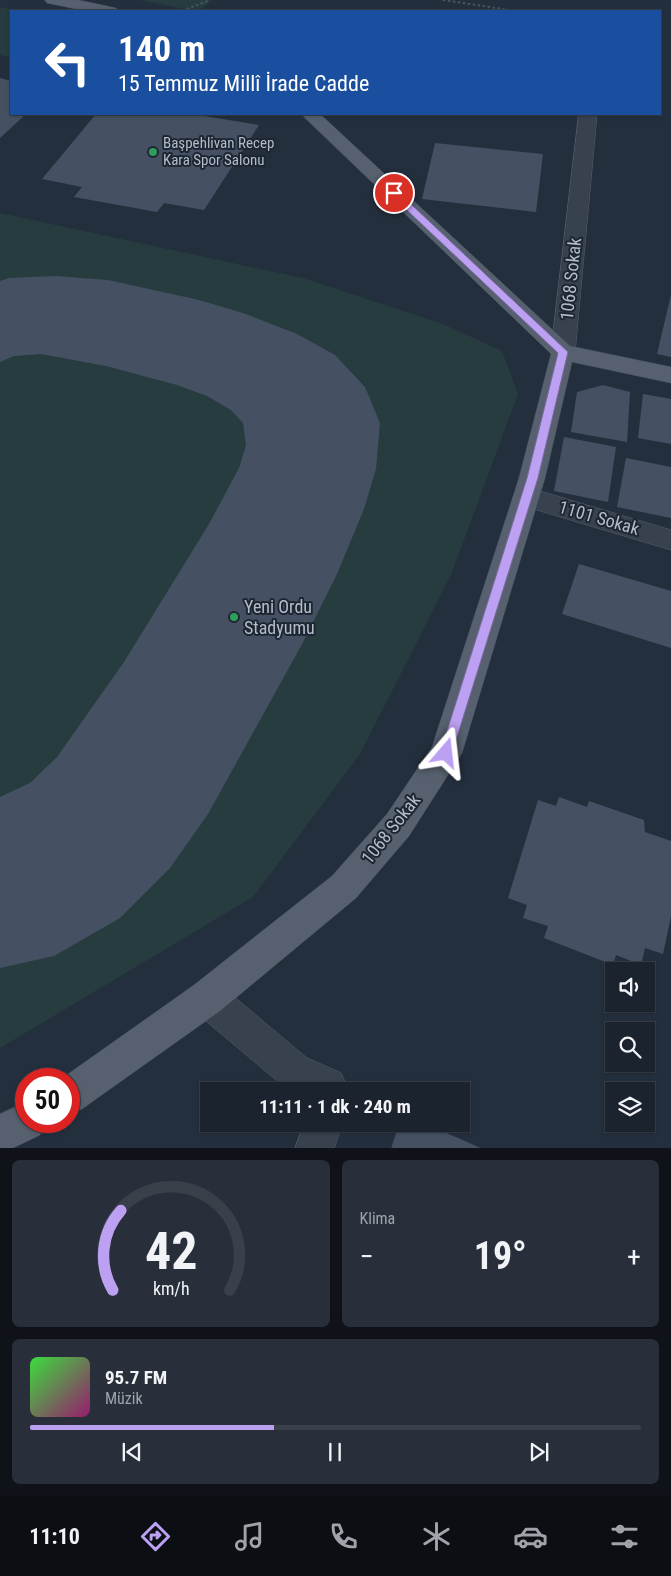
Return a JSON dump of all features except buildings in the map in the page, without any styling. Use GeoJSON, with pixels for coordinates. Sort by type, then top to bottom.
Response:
{"type":"FeatureCollection","features":[{"type":"Feature","properties":{"kind":"main road"},"geometry":{"type":"LineString","coordinates":[[53,0],[105,10]]}},
{"type":"Feature","properties":{"kind":"main road"},"geometry":{"type":"LineString","coordinates":[[311,115],[563,352],[671,375]]}},
{"type":"Feature","properties":{"kind":"main road","name":"1068 Sokak"},"geometry":{"type":"LineString","coordinates":[[80,1088],[207,998],[344,887],[398,825],[446,753],[526,497],[563,352]]}},
{"type":"Feature","properties":{"kind":"main road"},"geometry":{"type":"LineString","coordinates":[[0,1134],[15,1126]]}},
{"type":"Feature","properties":{"kind":"street","name":"1068 Sokak"},"geometry":{"type":"LineString","coordinates":[[563,352],[588,115]]}},
{"type":"Feature","properties":{"kind":"street","name":"1101 Sokak"},"geometry":{"type":"LineString","coordinates":[[526,497],[671,540]]}},
{"type":"Feature","properties":{"kind":"street"},"geometry":{"type":"LineString","coordinates":[[207,998],[294,1071],[319,1082]]}},
{"type":"Feature","properties":{"kind":"street"},"geometry":{"type":"LineString","coordinates":[[314,1148],[320,1132]]}},
{"type":"Feature","properties":{"kind":"path"},"geometry":{"type":"LineString","coordinates":[[185,10],[210,0]]}},
{"type":"Feature","properties":{"kind":"path"},"geometry":{"type":"LineString","coordinates":[[443,0],[509,10]]}},
{"type":"Feature","properties":{"kind":"green space"},"geometry":{"type":"Polygon","coordinates":[[[140,0],[212,0],[200,10],[189,10],[140,0]]]}},
{"type":"Feature","properties":{"kind":"green space"},"geometry":{"type":"Polygon","coordinates":[[[0,7],[14,10],[10,10],[10,57],[0,55],[0,7]]]}},
{"type":"Feature","properties":{"kind":"green space"},"geometry":{"type":"Polygon","coordinates":[[[0,213],[303,278],[443,324],[502,351],[518,394],[451,575],[360,754],[253,897],[0,1048],[0,213]]]}},
{"type":"Feature","properties":{"kind":"place","name":"Başpehlivan Recep Kara Spor Salonu"},"geometry":{"type":"Point","coordinates":[153,152]}},
{"type":"Feature","properties":{"kind":"place","name":"Yeni Ordu Stadyumu"},"geometry":{"type":"Point","coordinates":[234,617]}},
{"type":"Feature","properties":{"kind":"route"},"geometry":{"type":"LineString","coordinates":[[394,193],[563,352],[532,478],[446,753]]}}]}
